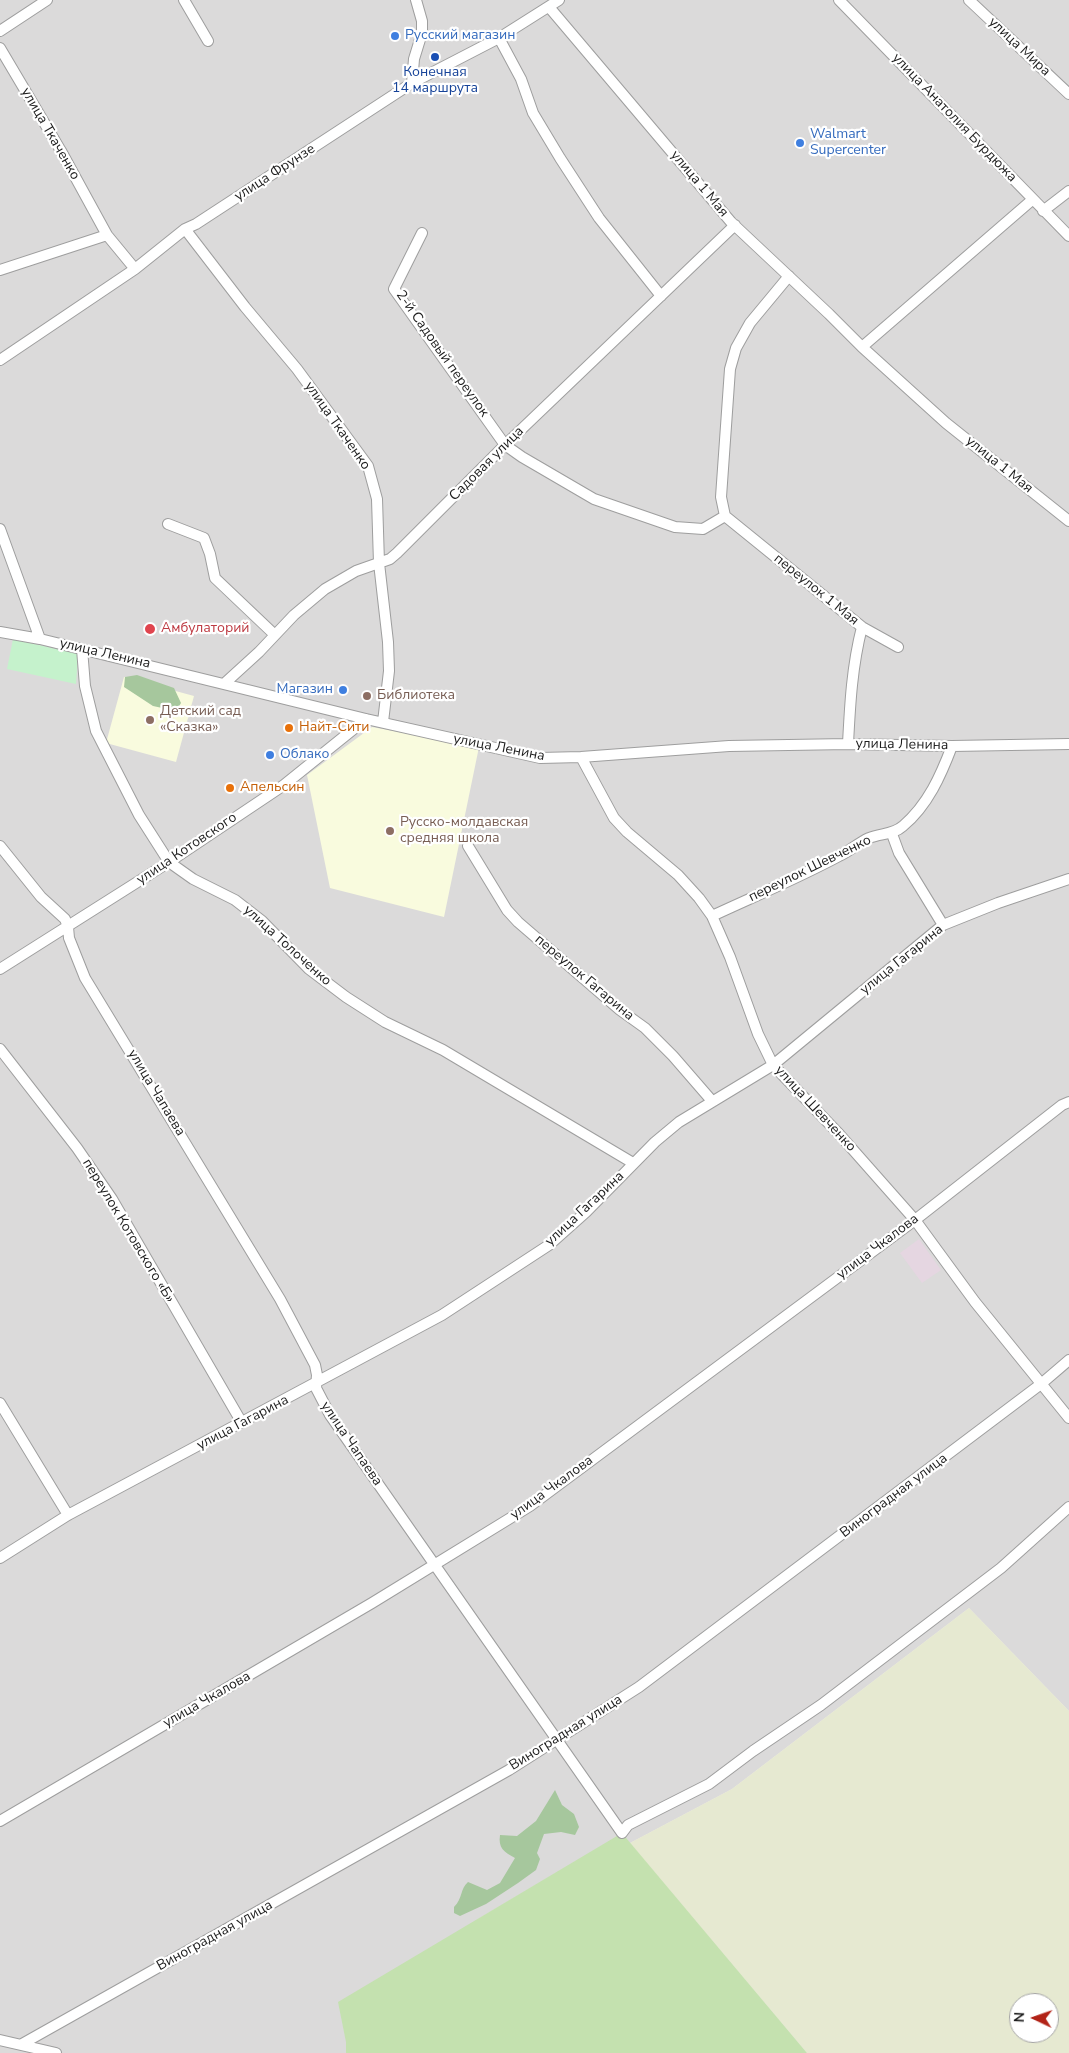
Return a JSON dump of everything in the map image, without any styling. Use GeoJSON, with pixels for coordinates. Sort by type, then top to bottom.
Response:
{"type":"FeatureCollection","features":[{"type":"Feature","properties":{"kind":"street"},"geometry":{"type":"LineString","coordinates":[[0,30],[48,0]]}},
{"type":"Feature","properties":{"kind":"street"},"geometry":{"type":"LineString","coordinates":[[184,0],[208,41]]}},
{"type":"Feature","properties":{"kind":"street"},"geometry":{"type":"LineString","coordinates":[[412,83],[414,59],[422,33],[422,21],[416,0]]}},
{"type":"Feature","properties":{"kind":"street","name":"улица Фрунзе"},"geometry":{"type":"LineString","coordinates":[[0,360],[135,269],[185,230],[412,83],[499,38],[559,0]]}},
{"type":"Feature","properties":{"kind":"street","name":"улица Анатолия Бурдюжа"},"geometry":{"type":"LineString","coordinates":[[839,0],[1069,236]]}},
{"type":"Feature","properties":{"kind":"street","name":"улица Мира"},"geometry":{"type":"LineString","coordinates":[[969,0],[1069,94]]}},
{"type":"Feature","properties":{"kind":"street","name":"улица 1 Мая"},"geometry":{"type":"LineString","coordinates":[[550,7],[735,225],[862,347],[946,423],[1069,521]]}},
{"type":"Feature","properties":{"kind":"street"},"geometry":{"type":"LineString","coordinates":[[499,38],[521,79],[534,113],[560,158],[599,218],[661,296]]}},
{"type":"Feature","properties":{"kind":"street","name":"улица Ткаченко"},"geometry":{"type":"LineString","coordinates":[[0,48],[61,151],[107,235],[135,269]]}},
{"type":"Feature","properties":{"kind":"street"},"geometry":{"type":"LineString","coordinates":[[1043,211],[1069,191]]}},
{"type":"Feature","properties":{"kind":"street"},"geometry":{"type":"LineString","coordinates":[[862,347],[1032,200]]}},
{"type":"Feature","properties":{"kind":"street","name":"Садовая улица"},"geometry":{"type":"LineString","coordinates":[[225,684],[294,615],[325,589],[356,571],[390,559],[397,553],[505,445],[735,225]]}},
{"type":"Feature","properties":{"kind":"street","name":"улица Ткаченко"},"geometry":{"type":"LineString","coordinates":[[185,230],[245,307],[297,369],[368,466],[377,499],[379,563],[388,642],[388,671],[383,722]]}},
{"type":"Feature","properties":{"kind":"street","name":"2-й Садовый переулок"},"geometry":{"type":"LineString","coordinates":[[422,233],[394,289],[505,445]]}},
{"type":"Feature","properties":{"kind":"street"},"geometry":{"type":"LineString","coordinates":[[0,270],[107,235]]}},
{"type":"Feature","properties":{"kind":"street"},"geometry":{"type":"LineString","coordinates":[[505,445],[594,499],[675,527],[703,529],[725,516],[721,497],[730,369],[736,348],[750,323],[788,276]]}},
{"type":"Feature","properties":{"kind":"street","name":"переулок 1 Мая"},"geometry":{"type":"LineString","coordinates":[[725,516],[862,627],[856,650],[851,686],[848,744]]}},
{"type":"Feature","properties":{"kind":"street"},"geometry":{"type":"LineString","coordinates":[[168,524],[204,538],[210,554],[215,578],[275,635]]}},
{"type":"Feature","properties":{"kind":"street"},"geometry":{"type":"LineString","coordinates":[[0,529],[40,639]]}},
{"type":"Feature","properties":{"kind":"street"},"geometry":{"type":"LineString","coordinates":[[862,627],[898,647]]}},
{"type":"Feature","properties":{"kind":"street","name":"улица Ленина"},"geometry":{"type":"LineString","coordinates":[[0,632],[40,639],[540,758],[582,757],[729,746],[1069,744]]}},
{"type":"Feature","properties":{"kind":"street","name":"улица Толоченко"},"geometry":{"type":"LineString","coordinates":[[82,649],[85,686],[96,731],[139,815],[169,862],[193,879],[235,900],[262,921],[309,969],[346,997],[385,1022],[443,1050],[633,1163]]}},
{"type":"Feature","properties":{"kind":"street","name":"улица Котовского"},"geometry":{"type":"LineString","coordinates":[[0,969],[169,862],[284,785],[366,718]]}},
{"type":"Feature","properties":{"kind":"street","name":"переулок Шевченко"},"geometry":{"type":"LineString","coordinates":[[712,916],[842,855],[868,839],[892,834],[919,811],[932,790],[952,746]]}},
{"type":"Feature","properties":{"kind":"street","name":"улица Шевченко"},"geometry":{"type":"LineString","coordinates":[[582,757],[614,818],[627,832],[678,875],[712,916],[730,957],[758,1034],[774,1066],[839,1134],[915,1220],[975,1302],[1069,1418]]}},
{"type":"Feature","properties":{"kind":"street"},"geometry":{"type":"LineString","coordinates":[[892,834],[898,853],[943,925]]}},
{"type":"Feature","properties":{"kind":"street"},"geometry":{"type":"LineString","coordinates":[[0,846],[41,897],[65,919],[68,927]]}},
{"type":"Feature","properties":{"kind":"street","name":"переулок Гагарина"},"geometry":{"type":"LineString","coordinates":[[468,846],[507,910],[518,922],[606,998],[645,1028],[673,1056],[712,1101]]}},
{"type":"Feature","properties":{"kind":"street","name":"улица Гагарина"},"geometry":{"type":"LineString","coordinates":[[0,1558],[68,1515],[442,1315],[549,1244],[586,1212],[633,1163],[678,1122],[774,1066],[943,925],[998,903],[1069,879]]}},
{"type":"Feature","properties":{"kind":"street","name":"улица Чапаева"},"geometry":{"type":"LineString","coordinates":[[68,927],[69,938],[86,978],[280,1300],[316,1365],[318,1394],[330,1415],[622,1834],[628,1825],[709,1784],[753,1751],[821,1705],[1001,1568],[1069,1507]]}},
{"type":"Feature","properties":{"kind":"street","name":"переулок Котовского «Б»"},"geometry":{"type":"LineString","coordinates":[[0,1049],[77,1148],[112,1199],[242,1423]]}},
{"type":"Feature","properties":{"kind":"street","name":"улица Чкалова"},"geometry":{"type":"LineString","coordinates":[[0,1821],[530,1506],[915,1220],[1062,1105],[1069,1102]]}},
{"type":"Feature","properties":{"kind":"street","name":"Виноградная улица"},"geometry":{"type":"LineString","coordinates":[[22,2044],[509,1770],[638,1688],[1041,1384],[1069,1360]]}},
{"type":"Feature","properties":{"kind":"street"},"geometry":{"type":"LineString","coordinates":[[0,1403],[68,1515]]}},
{"type":"Feature","properties":{"kind":"street"},"geometry":{"type":"LineString","coordinates":[[0,2040],[56,2053]]}},
{"type":"Feature","properties":{"kind":"shaded area"},"geometry":{"type":"Polygon","coordinates":[[[0,0],[1069,0],[1069,1711],[969,1608],[732,1789],[630,1843],[622,1834],[480,1918],[346,2042],[346,2053],[0,2053],[0,0]]]}},
{"type":"Feature","properties":{"kind":"shaded area","name":"Детский сад «Сказка»"},"geometry":{"type":"Polygon","coordinates":[[[124,677],[194,696],[176,762],[106,743],[124,677]]]}},
{"type":"Feature","properties":{"kind":"shaded area","name":"Русско-молдавская средняя школа"},"geometry":{"type":"Polygon","coordinates":[[[372,727],[479,747],[444,917],[330,888],[307,775],[372,727]]]}},
{"type":"Feature","properties":{"kind":"shaded area"},"geometry":{"type":"Polygon","coordinates":[[[919,1239],[941,1270],[922,1283],[900,1253],[919,1239]]]}},
{"type":"Feature","properties":{"kind":"shaded area"},"geometry":{"type":"Polygon","coordinates":[[[969,1608],[1069,1711],[1069,2053],[807,2053],[630,1843],[732,1789],[969,1608]]]}},
{"type":"Feature","properties":{"kind":"green space"},"geometry":{"type":"Polygon","coordinates":[[[13,639],[78,654],[76,684],[7,669],[13,639]]]}},
{"type":"Feature","properties":{"kind":"green space"},"geometry":{"type":"Polygon","coordinates":[[[137,675],[174,688],[181,703],[176,711],[153,706],[124,687],[125,677],[137,675]]]}},
{"type":"Feature","properties":{"kind":"green space"},"geometry":{"type":"Polygon","coordinates":[[[555,1790],[562,1805],[574,1814],[579,1827],[575,1835],[561,1832],[544,1834],[537,1853],[540,1859],[536,1870],[486,1904],[460,1916],[454,1913],[454,1907],[468,1882],[487,1890],[500,1883],[515,1858],[508,1854],[501,1846],[500,1835],[517,1836],[536,1821],[555,1790]]]}},
{"type":"Feature","properties":{"kind":"green space"},"geometry":{"type":"Polygon","coordinates":[[[622,1833],[807,2053],[346,2053],[346,2042],[338,2002],[622,1833]]]}},
{"type":"Feature","properties":{"kind":"place","name":"Русский магазин"},"geometry":{"type":"Point","coordinates":[395,36]}},
{"type":"Feature","properties":{"kind":"place","name":"Конечная 14 маршрута"},"geometry":{"type":"Point","coordinates":[435,57]}},
{"type":"Feature","properties":{"kind":"place","name":"Walmart Supercenter"},"geometry":{"type":"Point","coordinates":[800,143]}},
{"type":"Feature","properties":{"kind":"place","name":"Амбулаторий"},"geometry":{"type":"Point","coordinates":[150,629]}},
{"type":"Feature","properties":{"kind":"place","name":"Магазин"},"geometry":{"type":"Point","coordinates":[343,690]}},
{"type":"Feature","properties":{"kind":"place","name":"Библиотека"},"geometry":{"type":"Point","coordinates":[367,696]}},
{"type":"Feature","properties":{"kind":"place","name":"Детский сад «Сказка»"},"geometry":{"type":"Point","coordinates":[150,720]}},
{"type":"Feature","properties":{"kind":"place","name":"Найт-Сити"},"geometry":{"type":"Point","coordinates":[289,728]}},
{"type":"Feature","properties":{"kind":"place","name":"Облако"},"geometry":{"type":"Point","coordinates":[270,755]}},
{"type":"Feature","properties":{"kind":"place","name":"Апельсин"},"geometry":{"type":"Point","coordinates":[230,788]}},
{"type":"Feature","properties":{"kind":"place","name":"Русско-молдавская средняя школа"},"geometry":{"type":"Point","coordinates":[390,831]}}]}
